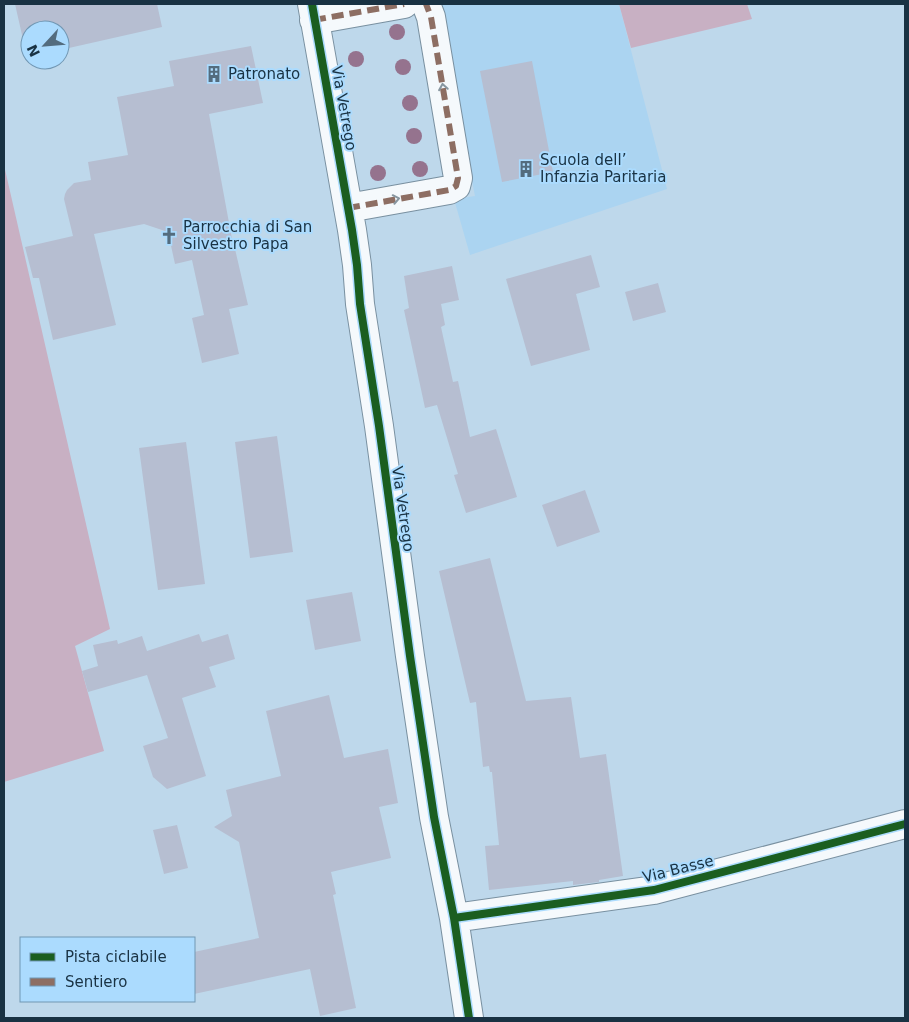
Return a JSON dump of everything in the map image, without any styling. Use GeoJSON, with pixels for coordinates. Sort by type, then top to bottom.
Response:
{"type":"FeatureCollection","features":[{"type":"Feature","properties":{"kind":"street","name":"Via Vetrego"},"geometry":{"type":"LineString","coordinates":[[404,4],[313,12],[357,264],[360,304],[379,426],[410,656],[434,816],[454,918],[469,1018]]}},
{"type":"Feature","properties":{"kind":"street"},"geometry":{"type":"LineString","coordinates":[[348,208],[449,190],[456,186],[458,178],[431,17],[426,4]]}},
{"type":"Feature","properties":{"kind":"street","name":"Via Basse"},"geometry":{"type":"LineString","coordinates":[[454,918],[654,890],[905,824]]}},
{"type":"Feature","properties":{"kind":"shaded area"},"geometry":{"type":"Polygon","coordinates":[[[619,4],[667,189],[470,255],[454,199],[475,196],[437,5],[619,4]]]}},
{"type":"Feature","properties":{"kind":"shaded area"},"geometry":{"type":"Polygon","coordinates":[[[619,4],[747,4],[752,19],[631,48],[619,4]]]}},
{"type":"Feature","properties":{"kind":"shaded area"},"geometry":{"type":"Polygon","coordinates":[[[4,165],[110,629],[75,646],[104,751],[4,782],[4,165]]]}},
{"type":"Feature","properties":{"kind":"building"},"geometry":{"type":"Polygon","coordinates":[[[15,4],[157,4],[162,27],[70,48],[70,20],[20,20],[20,26],[15,4]]]}},
{"type":"Feature","properties":{"kind":"building"},"geometry":{"type":"Polygon","coordinates":[[[251,46],[263,103],[209,114],[234,250],[248,305],[229,309],[239,354],[202,363],[192,318],[204,315],[192,260],[175,264],[168,232],[144,224],[94,234],[116,325],[53,340],[39,278],[33,278],[25,247],[73,236],[64,199],[67,190],[74,183],[91,180],[88,162],[128,155],[117,97],[174,86],[169,61],[251,46]]]}},
{"type":"Feature","properties":{"kind":"building"},"geometry":{"type":"Polygon","coordinates":[[[532,61],[553,172],[502,182],[480,71],[532,61]]]}},
{"type":"Feature","properties":{"kind":"building"},"geometry":{"type":"Polygon","coordinates":[[[591,255],[600,287],[576,294],[590,350],[531,366],[506,279],[591,255]]]}},
{"type":"Feature","properties":{"kind":"building"},"geometry":{"type":"Polygon","coordinates":[[[452,266],[459,300],[441,304],[445,325],[441,327],[453,382],[458,381],[470,437],[496,429],[517,497],[466,513],[454,475],[458,474],[437,405],[425,408],[404,310],[409,308],[404,276],[452,266]]]}},
{"type":"Feature","properties":{"kind":"building"},"geometry":{"type":"Polygon","coordinates":[[[658,283],[666,312],[633,321],[625,292],[658,283]]]}},
{"type":"Feature","properties":{"kind":"building"},"geometry":{"type":"Polygon","coordinates":[[[277,436],[293,552],[250,558],[235,442],[277,436]]]}},
{"type":"Feature","properties":{"kind":"building"},"geometry":{"type":"Polygon","coordinates":[[[186,442],[205,584],[158,590],[139,448],[186,442]]]}},
{"type":"Feature","properties":{"kind":"building"},"geometry":{"type":"Polygon","coordinates":[[[585,490],[600,532],[557,547],[542,505],[585,490]]]}},
{"type":"Feature","properties":{"kind":"building"},"geometry":{"type":"Polygon","coordinates":[[[490,558],[526,701],[571,697],[580,758],[606,754],[623,876],[599,880],[599,882],[573,885],[573,881],[489,890],[485,846],[499,845],[492,772],[490,772],[489,766],[483,767],[476,702],[470,703],[439,571],[490,558]]]}},
{"type":"Feature","properties":{"kind":"building"},"geometry":{"type":"Polygon","coordinates":[[[352,592],[361,641],[315,650],[306,600],[352,592]]]}},
{"type":"Feature","properties":{"kind":"building"},"geometry":{"type":"Polygon","coordinates":[[[199,634],[202,642],[228,634],[235,659],[209,667],[216,687],[182,698],[206,776],[167,789],[153,777],[143,746],[168,738],[147,675],[88,692],[82,671],[98,666],[93,645],[117,640],[118,644],[142,636],[147,651],[199,634]]]}},
{"type":"Feature","properties":{"kind":"building"},"geometry":{"type":"Polygon","coordinates":[[[329,695],[344,758],[388,749],[398,803],[379,807],[391,858],[331,872],[336,894],[333,895],[356,1008],[320,1016],[310,969],[195,994],[195,952],[259,938],[239,842],[214,827],[232,816],[226,790],[281,776],[266,711],[329,695]]]}},
{"type":"Feature","properties":{"kind":"building"},"geometry":{"type":"Polygon","coordinates":[[[177,825],[188,868],[164,874],[153,830],[177,825]]]}},
{"type":"Feature","properties":{"kind":"marked path"},"geometry":{"type":"LineString","coordinates":[[314,20],[404,4]]}},
{"type":"Feature","properties":{"kind":"marked path"},"geometry":{"type":"LineString","coordinates":[[348,208],[449,190],[456,186],[458,178],[431,17],[426,4]]}},
{"type":"Feature","properties":{"kind":"cycle path"},"geometry":{"type":"LineString","coordinates":[[312,4],[352,230],[360,304],[379,426],[410,656],[434,817],[454,918],[469,1018]]}},
{"type":"Feature","properties":{"kind":"cycle path"},"geometry":{"type":"LineString","coordinates":[[454,918],[654,890],[905,824]]}},
{"type":"Feature","properties":{"kind":"place","name":"Patronato"},"geometry":{"type":"Point","coordinates":[214,74]}},
{"type":"Feature","properties":{"kind":"place","name":"Scuola dell’ Infanzia Paritaria"},"geometry":{"type":"Point","coordinates":[526,169]}},
{"type":"Feature","properties":{"kind":"place","name":"Parrocchia di San Silvestro Papa"},"geometry":{"type":"Point","coordinates":[169,236]}}]}
